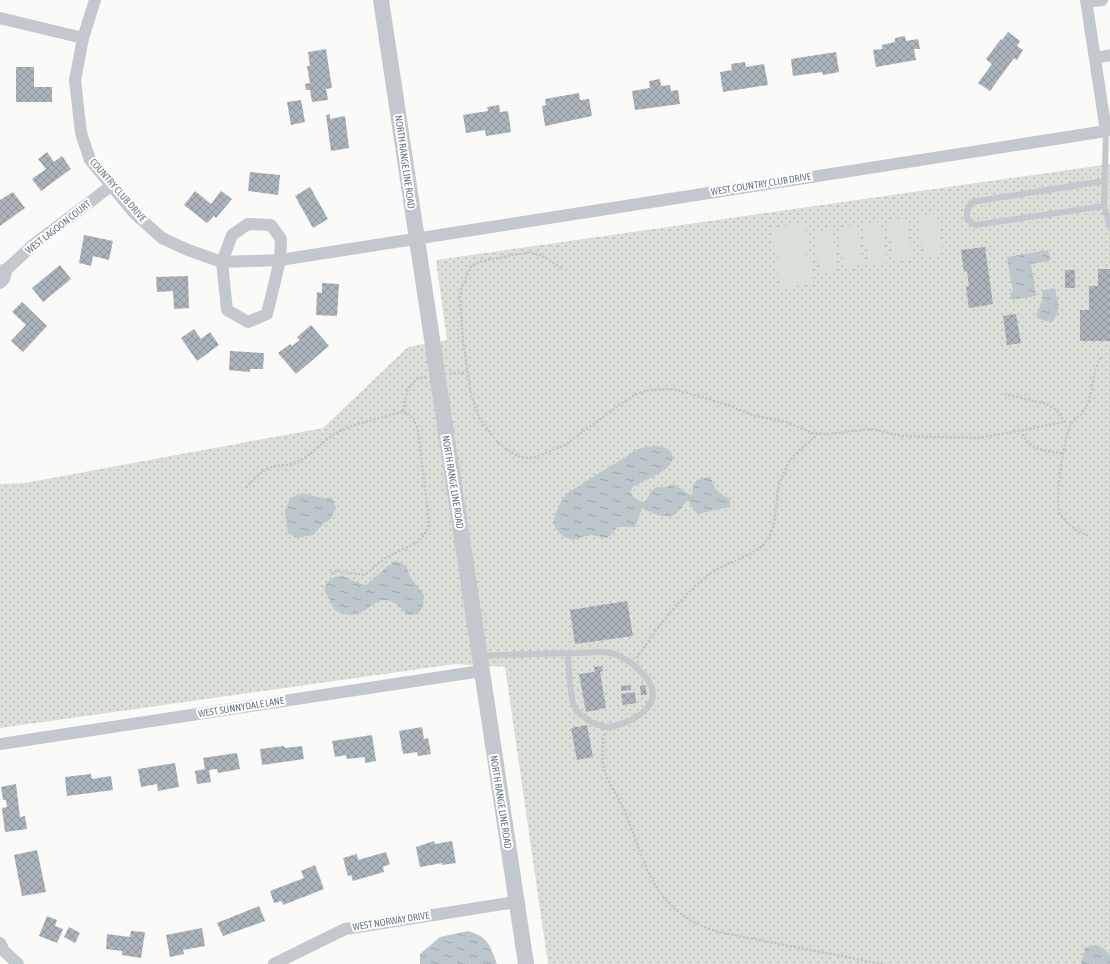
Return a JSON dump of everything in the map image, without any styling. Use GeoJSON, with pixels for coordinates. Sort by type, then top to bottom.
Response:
{"type":"FeatureCollection","features":[{"type":"Feature","properties":{"kind":"street","name":"COUNTRY CLUB DRIVE"},"geometry":{"type":"LineString","coordinates":[[95,0],[83,38],[75,80],[81,133],[90,160],[135,214],[162,238],[188,250],[222,262],[280,260],[416,238]]}},
{"type":"Feature","properties":{"kind":"street","name":"NORTH RANGE LINE ROAD"},"geometry":{"type":"LineString","coordinates":[[381,0],[526,964]]}},
{"type":"Feature","properties":{"kind":"street"},"geometry":{"type":"LineString","coordinates":[[1102,0],[1087,1],[1106,131]]}},
{"type":"Feature","properties":{"kind":"street"},"geometry":{"type":"LineString","coordinates":[[0,18],[83,38]]}},
{"type":"Feature","properties":{"kind":"street"},"geometry":{"type":"LineString","coordinates":[[1096,58],[1110,55]]}},
{"type":"Feature","properties":{"kind":"street","name":"WEST COUNTRY CLUB DRIVE"},"geometry":{"type":"LineString","coordinates":[[416,238],[1106,131]]}},
{"type":"Feature","properties":{"kind":"street","name":"WEST LAGOON COURT"},"geometry":{"type":"LineString","coordinates":[[0,283],[4,279],[3,270],[33,245],[111,186]]}},
{"type":"Feature","properties":{"kind":"street"},"geometry":{"type":"LineString","coordinates":[[248,224],[271,225],[281,239],[280,260],[267,314],[248,322],[227,310],[222,262],[232,235],[248,224]]}},
{"type":"Feature","properties":{"kind":"street","name":"WEST SUNNYDALE LANE"},"geometry":{"type":"LineString","coordinates":[[0,744],[480,664]]}},
{"type":"Feature","properties":{"kind":"street","name":"WEST NORWAY DRIVE"},"geometry":{"type":"LineString","coordinates":[[274,964],[345,929],[516,902]]}},
{"type":"Feature","properties":{"kind":"street"},"geometry":{"type":"LineString","coordinates":[[2,947],[18,964]]}},
{"type":"Feature","properties":{"kind":"lane"},"geometry":{"type":"LineString","coordinates":[[1106,131],[1104,206],[1110,227]]}},
{"type":"Feature","properties":{"kind":"lane"},"geometry":{"type":"LineString","coordinates":[[1104,181],[972,202],[967,210],[967,220],[976,226],[1104,206]]}},
{"type":"Feature","properties":{"kind":"lane"},"geometry":{"type":"LineString","coordinates":[[480,664],[568,653],[614,654],[632,664],[647,677],[652,686],[651,704],[646,711],[634,719],[614,727],[604,727],[591,722],[581,715],[575,708],[568,653]]}},
{"type":"Feature","properties":{"kind":"path"},"geometry":{"type":"LineString","coordinates":[[561,268],[545,258],[530,252],[482,261],[472,266],[461,289],[460,299],[466,372],[471,395],[480,419],[502,446],[517,456],[526,458],[536,457],[565,445],[622,403],[638,393],[649,390],[672,389],[728,405],[752,415],[786,422],[818,434],[873,429],[901,436],[979,438],[1065,422]]}},
{"type":"Feature","properties":{"kind":"path"},"geometry":{"type":"LineString","coordinates":[[1088,536],[1074,529],[1063,518],[1058,506],[1064,454],[1071,425],[1085,411],[1089,401],[1094,370],[1102,356]]}},
{"type":"Feature","properties":{"kind":"path"},"geometry":{"type":"LineString","coordinates":[[447,374],[466,372]]}},
{"type":"Feature","properties":{"kind":"path"},"geometry":{"type":"LineString","coordinates":[[403,411],[403,404],[411,385],[418,378],[427,377]]}},
{"type":"Feature","properties":{"kind":"path"},"geometry":{"type":"LineString","coordinates":[[1005,394],[1047,404],[1056,410],[1065,422],[1071,425]]}},
{"type":"Feature","properties":{"kind":"path"},"geometry":{"type":"LineString","coordinates":[[246,488],[260,472],[274,467],[291,464],[306,457],[335,434],[355,424],[379,419],[403,411],[413,417],[418,430],[429,521],[427,531],[418,542],[385,558],[365,575],[337,570],[331,573]]}},
{"type":"Feature","properties":{"kind":"path"},"geometry":{"type":"LineString","coordinates":[[1022,430],[1024,438],[1029,446],[1064,454]]}},
{"type":"Feature","properties":{"kind":"path"},"geometry":{"type":"LineString","coordinates":[[632,664],[649,640],[697,584],[730,562],[759,549],[765,543],[774,529],[778,487],[787,465],[794,454],[811,442],[818,434]]}},
{"type":"Feature","properties":{"kind":"path"},"geometry":{"type":"LineString","coordinates":[[604,727],[602,756],[604,769],[625,811],[649,876],[671,906],[703,927],[718,932],[882,964]]}},
{"type":"Feature","properties":{"kind":"shaded area"},"geometry":{"type":"Polygon","coordinates":[[[1110,164],[1110,964],[548,964],[505,667],[455,664],[0,728],[0,484],[25,483],[323,428],[408,347],[447,340],[436,260],[1110,164]]]}},
{"type":"Feature","properties":{"kind":"shaded area"},"geometry":{"type":"Polygon","coordinates":[[[937,213],[943,253],[924,256],[918,216],[937,213]]]}},
{"type":"Feature","properties":{"kind":"shaded area"},"geometry":{"type":"Polygon","coordinates":[[[906,218],[912,258],[894,261],[887,220],[906,218]]]}},
{"type":"Feature","properties":{"kind":"shaded area"},"geometry":{"type":"Polygon","coordinates":[[[881,221],[887,262],[869,264],[863,224],[881,221]]]}},
{"type":"Feature","properties":{"kind":"shaded area"},"geometry":{"type":"Polygon","coordinates":[[[805,223],[809,253],[793,255],[788,226],[805,223]]]}},
{"type":"Feature","properties":{"kind":"shaded area"},"geometry":{"type":"Polygon","coordinates":[[[857,225],[863,265],[844,268],[838,228],[857,225]]]}},
{"type":"Feature","properties":{"kind":"shaded area"},"geometry":{"type":"Polygon","coordinates":[[[787,226],[792,255],[775,258],[771,228],[787,226]]]}},
{"type":"Feature","properties":{"kind":"shaded area"},"geometry":{"type":"Polygon","coordinates":[[[832,229],[838,269],[820,272],[814,232],[832,229]]]}},
{"type":"Feature","properties":{"kind":"shaded area"},"geometry":{"type":"Polygon","coordinates":[[[810,254],[814,283],[798,286],[793,257],[810,254]]]}},
{"type":"Feature","properties":{"kind":"shaded area"},"geometry":{"type":"Polygon","coordinates":[[[792,256],[797,286],[780,289],[776,259],[792,256]]]}},
{"type":"Feature","properties":{"kind":"water"},"geometry":{"type":"Polygon","coordinates":[[[1048,250],[1050,261],[1031,264],[1036,296],[1012,300],[1010,293],[1013,292],[1007,257],[1048,250]]]}},
{"type":"Feature","properties":{"kind":"water"},"geometry":{"type":"Polygon","coordinates":[[[1055,288],[1059,308],[1053,322],[1042,320],[1036,315],[1043,298],[1042,290],[1055,288]]]}},
{"type":"Feature","properties":{"kind":"water"},"geometry":{"type":"Polygon","coordinates":[[[653,446],[669,449],[672,454],[672,460],[670,465],[665,470],[632,488],[630,492],[636,499],[645,502],[654,488],[664,488],[673,484],[690,495],[692,494],[693,486],[697,480],[708,477],[712,480],[714,487],[730,500],[729,507],[698,514],[688,500],[678,512],[669,516],[660,516],[642,508],[635,527],[618,527],[610,536],[606,538],[591,535],[572,540],[563,536],[556,529],[553,522],[558,507],[566,494],[638,449],[653,446]]]}},
{"type":"Feature","properties":{"kind":"water"},"geometry":{"type":"Polygon","coordinates":[[[302,493],[322,498],[332,498],[336,509],[329,521],[325,522],[313,535],[297,538],[288,533],[285,512],[290,498],[302,493]]]}},
{"type":"Feature","properties":{"kind":"water"},"geometry":{"type":"Polygon","coordinates":[[[397,561],[406,566],[410,577],[424,595],[423,607],[418,614],[409,615],[396,604],[386,600],[376,602],[362,612],[356,614],[349,615],[341,613],[334,608],[325,592],[325,587],[334,577],[343,576],[366,585],[390,564],[397,561]]]}},
{"type":"Feature","properties":{"kind":"water"},"geometry":{"type":"Polygon","coordinates":[[[468,931],[475,933],[484,939],[490,947],[497,964],[420,964],[420,954],[440,937],[468,931]]]}},
{"type":"Feature","properties":{"kind":"water"},"geometry":{"type":"Polygon","coordinates":[[[1095,945],[1104,949],[1110,955],[1110,964],[1081,964],[1085,948],[1095,945]]]}},
{"type":"Feature","properties":{"kind":"building"},"geometry":{"type":"Polygon","coordinates":[[[1008,32],[1020,41],[1017,46],[1023,50],[1017,60],[1014,58],[990,91],[978,83],[992,64],[986,59],[1008,32]]]}},
{"type":"Feature","properties":{"kind":"building"},"geometry":{"type":"Polygon","coordinates":[[[905,36],[906,41],[918,39],[920,49],[914,49],[916,60],[876,67],[873,50],[882,49],[882,45],[895,42],[895,38],[905,36]]]}},
{"type":"Feature","properties":{"kind":"building"},"geometry":{"type":"Polygon","coordinates":[[[326,49],[332,88],[326,89],[328,100],[312,102],[310,90],[306,90],[305,84],[310,83],[307,66],[310,66],[308,52],[326,49]]]}},
{"type":"Feature","properties":{"kind":"building"},"geometry":{"type":"Polygon","coordinates":[[[836,52],[839,72],[823,75],[822,72],[793,76],[791,59],[836,52]]]}},
{"type":"Feature","properties":{"kind":"building"},"geometry":{"type":"Polygon","coordinates":[[[745,62],[746,67],[764,64],[768,85],[723,92],[720,72],[732,70],[731,64],[745,62]]]}},
{"type":"Feature","properties":{"kind":"building"},"geometry":{"type":"Polygon","coordinates":[[[16,67],[34,67],[34,87],[52,87],[52,102],[16,102],[16,67]]]}},
{"type":"Feature","properties":{"kind":"building"},"geometry":{"type":"Polygon","coordinates":[[[660,79],[661,86],[670,85],[671,91],[678,90],[680,104],[635,110],[632,91],[650,88],[649,81],[660,79]]]}},
{"type":"Feature","properties":{"kind":"building"},"geometry":{"type":"Polygon","coordinates":[[[579,93],[580,100],[589,99],[592,116],[545,126],[542,106],[546,105],[545,99],[579,93]]]}},
{"type":"Feature","properties":{"kind":"building"},"geometry":{"type":"Polygon","coordinates":[[[301,100],[305,122],[291,125],[287,102],[301,100]]]}},
{"type":"Feature","properties":{"kind":"building"},"geometry":{"type":"Polygon","coordinates":[[[499,105],[500,112],[508,111],[511,132],[486,136],[485,130],[466,133],[463,115],[488,111],[487,107],[499,105]]]}},
{"type":"Feature","properties":{"kind":"building"},"geometry":{"type":"Polygon","coordinates":[[[330,114],[330,119],[345,116],[349,148],[331,151],[326,115],[330,114]]]}},
{"type":"Feature","properties":{"kind":"building"},"geometry":{"type":"Polygon","coordinates":[[[47,152],[54,162],[62,156],[71,169],[41,191],[32,179],[46,169],[38,159],[47,152]]]}},
{"type":"Feature","properties":{"kind":"building"},"geometry":{"type":"Polygon","coordinates":[[[250,172],[280,175],[278,195],[248,191],[250,172]]]}},
{"type":"Feature","properties":{"kind":"building"},"geometry":{"type":"Polygon","coordinates":[[[310,187],[328,219],[313,228],[295,196],[310,187]]]}},
{"type":"Feature","properties":{"kind":"building"},"geometry":{"type":"Polygon","coordinates":[[[195,191],[211,204],[221,191],[232,199],[216,218],[214,216],[207,223],[184,205],[195,191]]]}},
{"type":"Feature","properties":{"kind":"building"},"geometry":{"type":"Polygon","coordinates":[[[13,192],[25,208],[0,226],[0,200],[13,192]]]}},
{"type":"Feature","properties":{"kind":"building"},"geometry":{"type":"Polygon","coordinates":[[[84,235],[113,241],[109,260],[93,256],[91,266],[79,263],[84,235]]]}},
{"type":"Feature","properties":{"kind":"building"},"geometry":{"type":"Polygon","coordinates":[[[985,247],[993,304],[969,308],[966,287],[969,287],[967,271],[964,272],[961,250],[985,247]]]}},
{"type":"Feature","properties":{"kind":"building"},"geometry":{"type":"Polygon","coordinates":[[[60,265],[71,279],[43,302],[32,288],[60,265]]]}},
{"type":"Feature","properties":{"kind":"building"},"geometry":{"type":"Polygon","coordinates":[[[1098,269],[1110,269],[1110,341],[1080,341],[1080,310],[1089,310],[1089,286],[1098,286],[1098,269]]]}},
{"type":"Feature","properties":{"kind":"building"},"geometry":{"type":"Polygon","coordinates":[[[1065,270],[1075,270],[1075,288],[1065,288],[1065,270]]]}},
{"type":"Feature","properties":{"kind":"building"},"geometry":{"type":"Polygon","coordinates":[[[188,276],[189,308],[174,309],[173,291],[157,292],[156,277],[188,276]]]}},
{"type":"Feature","properties":{"kind":"building"},"geometry":{"type":"Polygon","coordinates":[[[322,283],[339,284],[337,316],[316,315],[317,292],[322,293],[322,283]]]}},
{"type":"Feature","properties":{"kind":"building"},"geometry":{"type":"Polygon","coordinates":[[[22,302],[47,326],[23,352],[11,341],[26,325],[12,312],[22,302]]]}},
{"type":"Feature","properties":{"kind":"building"},"geometry":{"type":"Polygon","coordinates":[[[1016,314],[1021,343],[1007,345],[1003,316],[1016,314]]]}},
{"type":"Feature","properties":{"kind":"building"},"geometry":{"type":"Polygon","coordinates":[[[311,325],[329,346],[296,374],[278,353],[290,344],[292,346],[300,340],[297,337],[311,325]]]}},
{"type":"Feature","properties":{"kind":"building"},"geometry":{"type":"Polygon","coordinates":[[[194,329],[201,339],[210,332],[219,345],[197,361],[181,338],[194,329]]]}},
{"type":"Feature","properties":{"kind":"building"},"geometry":{"type":"Polygon","coordinates":[[[230,351],[264,353],[263,369],[250,369],[250,372],[229,370],[230,351]]]}},
{"type":"Feature","properties":{"kind":"building"},"geometry":{"type":"Polygon","coordinates":[[[627,601],[633,636],[575,644],[570,610],[627,601]]]}},
{"type":"Feature","properties":{"kind":"building"},"geometry":{"type":"Polygon","coordinates":[[[602,666],[603,671],[600,672],[606,708],[586,712],[579,674],[595,672],[594,667],[602,666]]]}},
{"type":"Feature","properties":{"kind":"building"},"geometry":{"type":"Polygon","coordinates":[[[631,685],[631,690],[621,691],[621,686],[631,685]]]}},
{"type":"Feature","properties":{"kind":"building"},"geometry":{"type":"Polygon","coordinates":[[[645,685],[647,695],[641,695],[640,686],[645,685]]]}},
{"type":"Feature","properties":{"kind":"building"},"geometry":{"type":"Polygon","coordinates":[[[635,692],[636,703],[623,705],[621,694],[635,692]]]}},
{"type":"Feature","properties":{"kind":"building"},"geometry":{"type":"Polygon","coordinates":[[[587,725],[593,757],[577,760],[571,728],[587,725]]]}},
{"type":"Feature","properties":{"kind":"building"},"geometry":{"type":"Polygon","coordinates":[[[422,727],[424,739],[428,738],[431,754],[418,756],[417,752],[403,754],[399,731],[422,727]]]}},
{"type":"Feature","properties":{"kind":"building"},"geometry":{"type":"Polygon","coordinates":[[[372,735],[376,761],[365,763],[365,757],[347,759],[346,755],[335,757],[332,741],[372,735]]]}},
{"type":"Feature","properties":{"kind":"building"},"geometry":{"type":"Polygon","coordinates":[[[284,746],[285,748],[302,746],[304,759],[262,765],[260,749],[284,746]]]}},
{"type":"Feature","properties":{"kind":"building"},"geometry":{"type":"Polygon","coordinates":[[[237,753],[240,769],[218,773],[217,769],[209,770],[211,782],[197,784],[195,771],[205,769],[203,758],[237,753]]]}},
{"type":"Feature","properties":{"kind":"building"},"geometry":{"type":"Polygon","coordinates":[[[175,763],[179,787],[158,791],[157,784],[141,787],[138,769],[175,763]]]}},
{"type":"Feature","properties":{"kind":"building"},"geometry":{"type":"Polygon","coordinates":[[[91,774],[92,779],[111,776],[113,790],[67,796],[65,777],[91,774]]]}},
{"type":"Feature","properties":{"kind":"building"},"geometry":{"type":"Polygon","coordinates":[[[16,784],[20,817],[25,816],[27,829],[5,832],[2,808],[7,807],[6,800],[3,800],[1,787],[16,784]]]}},
{"type":"Feature","properties":{"kind":"building"},"geometry":{"type":"Polygon","coordinates":[[[434,841],[435,844],[452,841],[456,863],[442,865],[442,863],[420,867],[416,847],[434,841]]]}},
{"type":"Feature","properties":{"kind":"building"},"geometry":{"type":"Polygon","coordinates":[[[37,850],[46,892],[22,896],[14,855],[37,850]]]}},
{"type":"Feature","properties":{"kind":"building"},"geometry":{"type":"Polygon","coordinates":[[[386,852],[390,864],[383,867],[384,872],[353,881],[351,875],[348,876],[343,858],[357,854],[358,860],[386,852]]]}},
{"type":"Feature","properties":{"kind":"building"},"geometry":{"type":"Polygon","coordinates":[[[315,865],[324,889],[283,905],[282,901],[274,903],[270,891],[304,878],[301,871],[315,865]]]}},
{"type":"Feature","properties":{"kind":"building"},"geometry":{"type":"Polygon","coordinates":[[[259,906],[265,921],[223,936],[217,923],[259,906]]]}},
{"type":"Feature","properties":{"kind":"building"},"geometry":{"type":"Polygon","coordinates":[[[47,916],[57,920],[55,926],[63,929],[57,943],[39,936],[47,916]]]}},
{"type":"Feature","properties":{"kind":"building"},"geometry":{"type":"Polygon","coordinates":[[[69,927],[80,933],[75,943],[64,937],[69,927]]]}},
{"type":"Feature","properties":{"kind":"building"},"geometry":{"type":"Polygon","coordinates":[[[202,928],[205,946],[183,950],[184,954],[170,957],[166,935],[202,928]]]}},
{"type":"Feature","properties":{"kind":"building"},"geometry":{"type":"Polygon","coordinates":[[[131,931],[145,932],[141,958],[122,955],[122,951],[106,949],[107,934],[130,937],[131,931]]]}}]}
